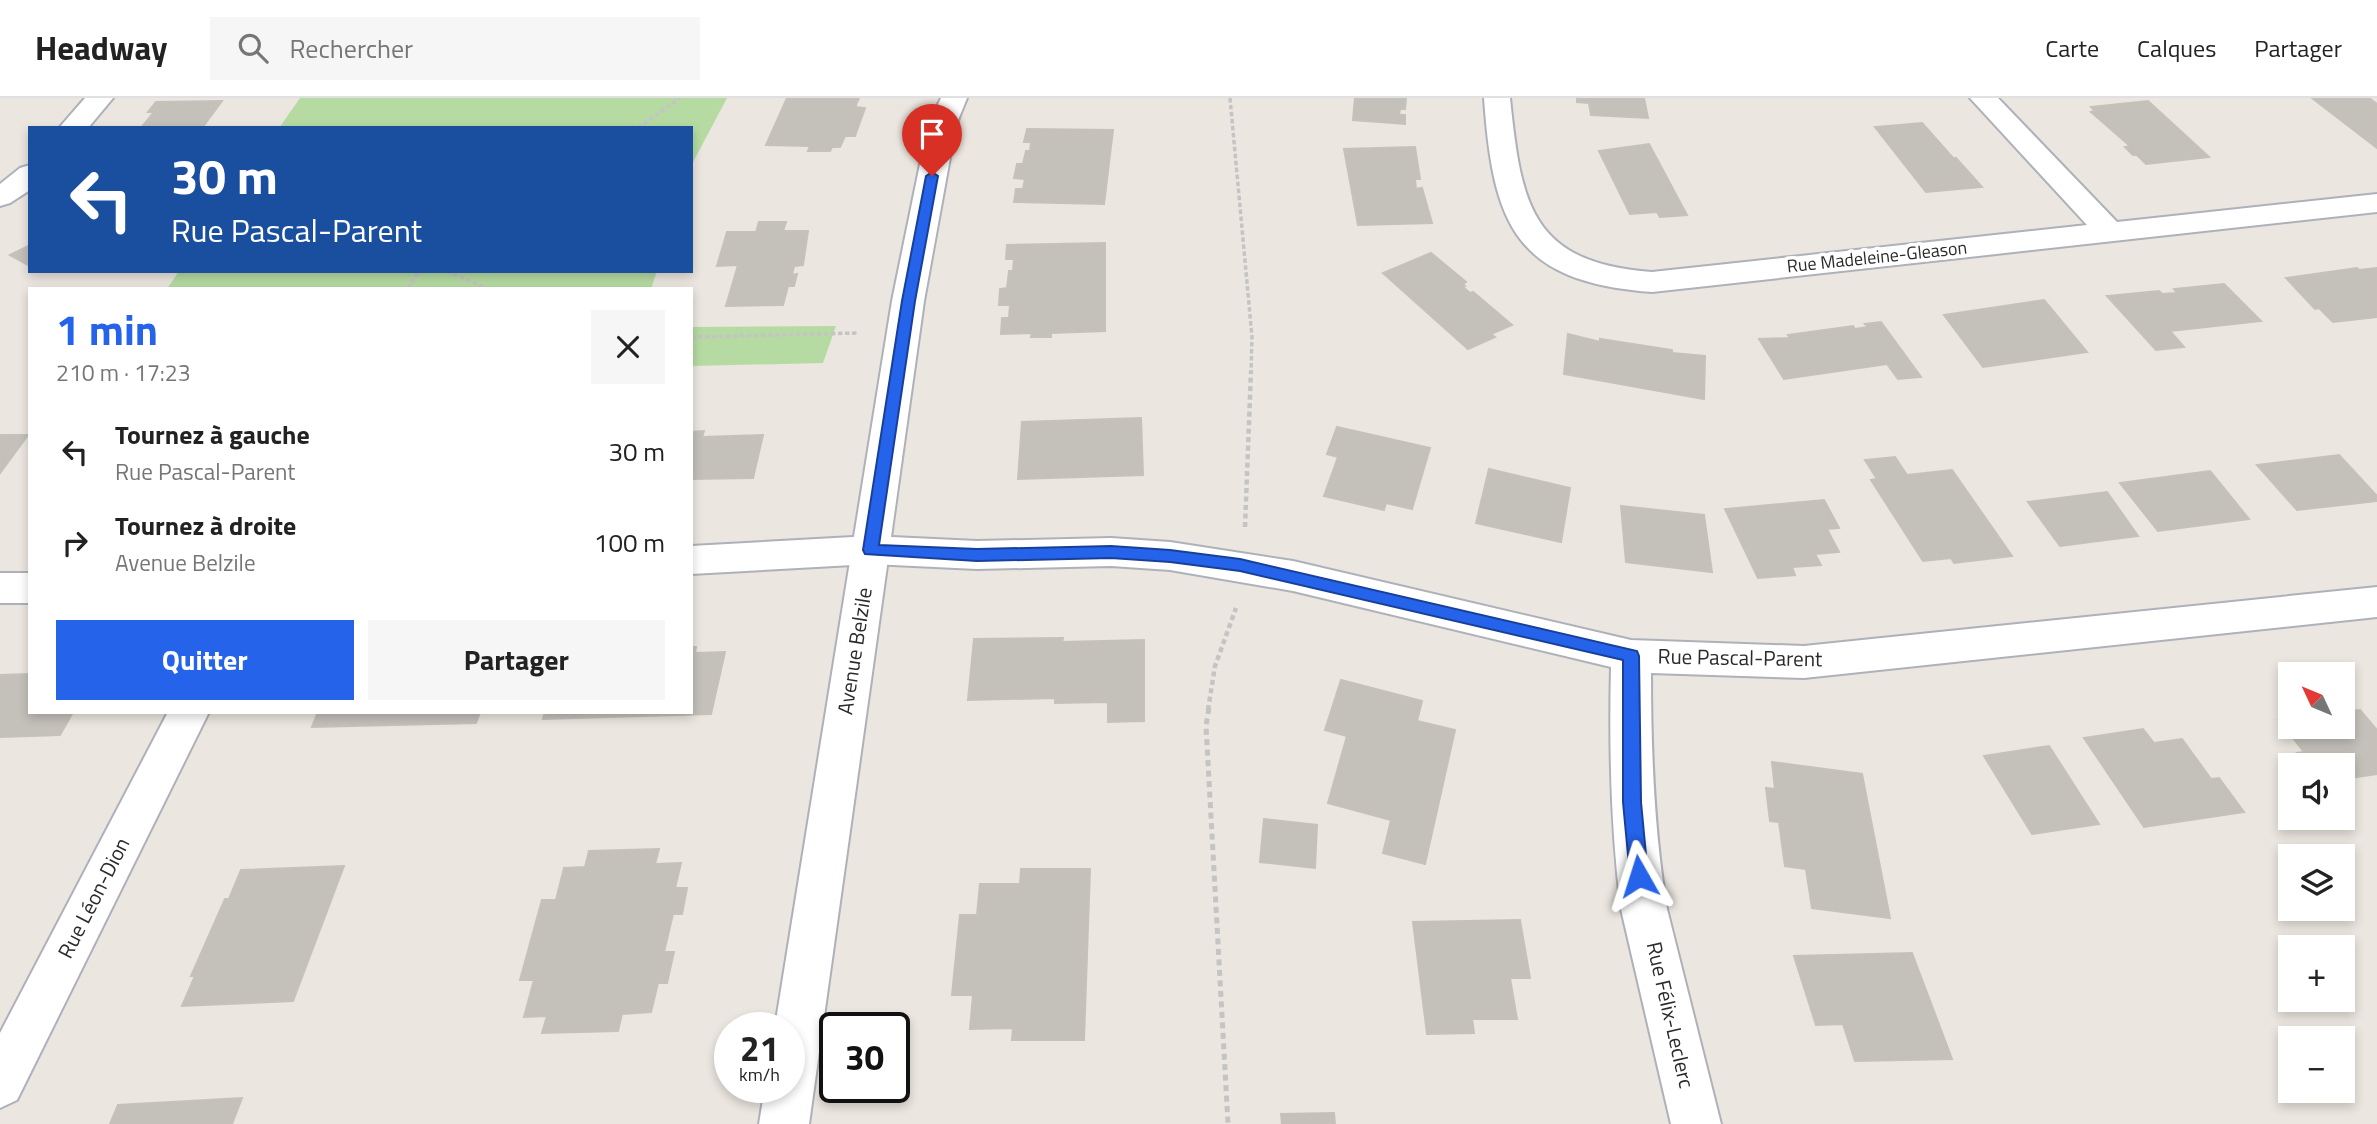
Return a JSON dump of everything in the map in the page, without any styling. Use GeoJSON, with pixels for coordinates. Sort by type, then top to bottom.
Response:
{"type":"FeatureCollection","features":[{"type":"Feature","properties":{"kind":"street"},"geometry":{"type":"LineString","coordinates":[[75,126],[100,98]]}},
{"type":"Feature","properties":{"kind":"street","name":"Avenue Belzile"},"geometry":{"type":"LineString","coordinates":[[784,1124],[904,332],[942,125],[954,98]]}},
{"type":"Feature","properties":{"kind":"street","name":"Rue Madeleine-Gleason"},"geometry":{"type":"LineString","coordinates":[[1497,98],[1502,155],[1516,203],[1536,241],[1562,262],[1611,279],[1652,282],[2377,203]]}},
{"type":"Feature","properties":{"kind":"street"},"geometry":{"type":"LineString","coordinates":[[1983,98],[2110,232]]}},
{"type":"Feature","properties":{"kind":"street"},"geometry":{"type":"LineString","coordinates":[[0,197],[28,176]]}},
{"type":"Feature","properties":{"kind":"street","name":"Rue Pascal-Parent"},"geometry":{"type":"LineString","coordinates":[[693,560],[871,550],[977,555],[1111,552],[1170,556],[1240,565],[1631,656],[1804,662],[2377,602]]}},
{"type":"Feature","properties":{"kind":"street"},"geometry":{"type":"LineString","coordinates":[[0,588],[28,588]]}},
{"type":"Feature","properties":{"kind":"street","name":"Rue Félix-Leclerc"},"geometry":{"type":"LineString","coordinates":[[1631,656],[1632,802],[1640,883],[1696,1124]]}},
{"type":"Feature","properties":{"kind":"street","name":"Rue Léon-Dion"},"geometry":{"type":"LineString","coordinates":[[0,1083],[188,714]]}},
{"type":"Feature","properties":{"kind":"path"},"geometry":{"type":"LineString","coordinates":[[641,126],[680,98]]}},
{"type":"Feature","properties":{"kind":"path"},"geometry":{"type":"LineString","coordinates":[[1228,1124],[1206,726],[1215,666],[1236,607],[1249,466],[1252,337],[1230,98]]}},
{"type":"Feature","properties":{"kind":"path"},"geometry":{"type":"LineString","coordinates":[[452,273],[483,287]]}},
{"type":"Feature","properties":{"kind":"path"},"geometry":{"type":"LineString","coordinates":[[693,337],[904,332]]}},
{"type":"Feature","properties":{"kind":"green space"},"geometry":{"type":"Polygon","coordinates":[[[300,98],[727,98],[693,162],[693,126],[280,126],[300,98]]]}},
{"type":"Feature","properties":{"kind":"green space"},"geometry":{"type":"Polygon","coordinates":[[[178,273],[656,273],[652,287],[168,287],[178,273]]]}},
{"type":"Feature","properties":{"kind":"green space"},"geometry":{"type":"Polygon","coordinates":[[[836,326],[823,363],[693,366],[693,327],[836,326]]]}},
{"type":"Feature","properties":{"kind":"building"},"geometry":{"type":"Polygon","coordinates":[[[787,98],[859,98],[855,107],[865,108],[855,136],[845,136],[840,147],[832,147],[830,151],[808,151],[810,146],[766,145],[787,98]]]}},
{"type":"Feature","properties":{"kind":"building"},"geometry":{"type":"Polygon","coordinates":[[[1355,98],[1406,98],[1405,109],[1400,109],[1399,115],[1405,115],[1405,124],[1353,120],[1355,98]]]}},
{"type":"Feature","properties":{"kind":"building"},"geometry":{"type":"Polygon","coordinates":[[[1577,98],[1644,98],[1648,118],[1591,115],[1589,103],[1577,102],[1577,98]]]}},
{"type":"Feature","properties":{"kind":"building"},"geometry":{"type":"Polygon","coordinates":[[[2312,98],[2369,98],[2377,104],[2377,148],[2312,98]]]}},
{"type":"Feature","properties":{"kind":"building"},"geometry":{"type":"Polygon","coordinates":[[[222,101],[203,126],[143,126],[154,112],[148,112],[156,102],[222,101]]]}},
{"type":"Feature","properties":{"kind":"building"},"geometry":{"type":"Polygon","coordinates":[[[2148,101],[2209,157],[2146,164],[2137,155],[2133,155],[2125,147],[2130,146],[2091,112],[2095,111],[2091,107],[2148,101]]]}},
{"type":"Feature","properties":{"kind":"building"},"geometry":{"type":"Polygon","coordinates":[[[1922,123],[1982,187],[1926,192],[1875,127],[1922,123]]]}},
{"type":"Feature","properties":{"kind":"building"},"geometry":{"type":"Polygon","coordinates":[[[1027,129],[1113,130],[1104,204],[1014,202],[1016,189],[1023,189],[1025,179],[1014,178],[1017,164],[1023,164],[1026,151],[1030,151],[1031,142],[1024,142],[1027,129]]]}},
{"type":"Feature","properties":{"kind":"building"},"geometry":{"type":"Polygon","coordinates":[[[1649,144],[1687,215],[1660,217],[1657,212],[1630,214],[1599,151],[1649,144]]]}},
{"type":"Feature","properties":{"kind":"building"},"geometry":{"type":"Polygon","coordinates":[[[1415,147],[1420,179],[1415,179],[1416,189],[1422,188],[1432,223],[1358,225],[1344,149],[1415,147]]]}},
{"type":"Feature","properties":{"kind":"building"},"geometry":{"type":"Polygon","coordinates":[[[759,222],[786,222],[783,231],[808,231],[803,265],[794,266],[792,275],[797,274],[794,286],[788,286],[783,305],[726,306],[738,265],[717,266],[727,232],[756,232],[759,222]]]}},
{"type":"Feature","properties":{"kind":"building"},"geometry":{"type":"Polygon","coordinates":[[[1105,243],[1105,331],[1051,333],[1051,337],[1031,337],[1032,333],[1001,334],[1002,318],[1009,318],[1010,305],[999,305],[1000,289],[1007,288],[1014,259],[1006,259],[1007,245],[1105,243]]]}},
{"type":"Feature","properties":{"kind":"building"},"geometry":{"type":"Polygon","coordinates":[[[28,246],[28,265],[10,255],[28,246]]]}},
{"type":"Feature","properties":{"kind":"building"},"geometry":{"type":"Polygon","coordinates":[[[1431,253],[1466,282],[1463,287],[1470,293],[1473,292],[1512,325],[1491,334],[1495,337],[1468,349],[1383,273],[1431,253]]]}},
{"type":"Feature","properties":{"kind":"building"},"geometry":{"type":"Polygon","coordinates":[[[2357,268],[2377,268],[2377,317],[2333,322],[2319,308],[2315,309],[2286,278],[2357,268]]]}},
{"type":"Feature","properties":{"kind":"building"},"geometry":{"type":"Polygon","coordinates":[[[2224,284],[2261,321],[2170,331],[2184,347],[2156,350],[2107,296],[2159,291],[2162,294],[2177,293],[2174,289],[2224,284]]]}},
{"type":"Feature","properties":{"kind":"building"},"geometry":{"type":"Polygon","coordinates":[[[2044,300],[2087,352],[1983,367],[1944,315],[2044,300]]]}},
{"type":"Feature","properties":{"kind":"building"},"geometry":{"type":"Polygon","coordinates":[[[1881,322],[1921,377],[1898,379],[1887,364],[1784,379],[1759,339],[1790,338],[1788,335],[1853,326],[1855,329],[1868,327],[1865,324],[1881,322]]]}},
{"type":"Feature","properties":{"kind":"building"},"geometry":{"type":"Polygon","coordinates":[[[1568,334],[1600,342],[1600,339],[1672,350],[1672,353],[1705,356],[1704,399],[1564,374],[1568,334]]]}},
{"type":"Feature","properties":{"kind":"building"},"geometry":{"type":"Polygon","coordinates":[[[1141,418],[1143,475],[1018,479],[1022,422],[1141,418]]]}},
{"type":"Feature","properties":{"kind":"building"},"geometry":{"type":"Polygon","coordinates":[[[1337,427],[1430,448],[1412,509],[1386,503],[1384,510],[1324,496],[1338,457],[1327,454],[1337,427]]]}},
{"type":"Feature","properties":{"kind":"building"},"geometry":{"type":"Polygon","coordinates":[[[704,431],[702,437],[763,435],[753,478],[693,479],[693,432],[704,431]]]}},
{"type":"Feature","properties":{"kind":"building"},"geometry":{"type":"Polygon","coordinates":[[[0,435],[28,435],[0,473],[0,435]]]}},
{"type":"Feature","properties":{"kind":"building"},"geometry":{"type":"Polygon","coordinates":[[[2339,455],[2377,496],[2377,501],[2297,510],[2257,465],[2339,455]]]}},
{"type":"Feature","properties":{"kind":"building"},"geometry":{"type":"Polygon","coordinates":[[[1895,457],[1907,475],[1952,470],[2012,556],[1954,563],[1951,558],[1923,561],[1871,480],[1877,479],[1865,460],[1895,457]]]}},
{"type":"Feature","properties":{"kind":"building"},"geometry":{"type":"Polygon","coordinates":[[[1489,469],[1570,488],[1561,542],[1476,523],[1489,469]]]}},
{"type":"Feature","properties":{"kind":"building"},"geometry":{"type":"Polygon","coordinates":[[[2210,471],[2249,519],[2158,531],[2120,483],[2210,471]]]}},
{"type":"Feature","properties":{"kind":"building"},"geometry":{"type":"Polygon","coordinates":[[[2107,492],[2138,536],[2060,546],[2028,502],[2107,492]]]}},
{"type":"Feature","properties":{"kind":"building"},"geometry":{"type":"Polygon","coordinates":[[[1824,500],[1839,528],[1827,529],[1839,552],[1815,554],[1821,565],[1792,567],[1795,575],[1758,578],[1725,509],[1824,500]]]}},
{"type":"Feature","properties":{"kind":"building"},"geometry":{"type":"Polygon","coordinates":[[[1621,506],[1704,515],[1712,572],[1626,562],[1621,506]]]}},
{"type":"Feature","properties":{"kind":"building"},"geometry":{"type":"Polygon","coordinates":[[[1063,638],[1062,642],[1144,640],[1144,721],[1108,722],[1108,702],[1055,703],[1055,698],[968,700],[974,639],[1063,638]]]}},
{"type":"Feature","properties":{"kind":"building"},"geometry":{"type":"Polygon","coordinates":[[[693,647],[696,647],[695,653],[725,652],[711,714],[543,719],[544,714],[693,714],[693,647]]]}},
{"type":"Feature","properties":{"kind":"building"},"geometry":{"type":"Polygon","coordinates":[[[28,674],[28,714],[72,714],[60,735],[0,737],[0,675],[28,674]]]}},
{"type":"Feature","properties":{"kind":"building"},"geometry":{"type":"Polygon","coordinates":[[[1341,680],[1422,701],[1417,721],[1455,730],[1425,864],[1383,853],[1391,820],[1328,803],[1347,736],[1325,730],[1341,680]]]}},
{"type":"Feature","properties":{"kind":"building"},"geometry":{"type":"Polygon","coordinates":[[[2356,710],[2360,710],[2377,730],[2377,774],[2355,777],[2355,753],[2297,753],[2304,752],[2294,739],[2355,739],[2356,710]]]}},
{"type":"Feature","properties":{"kind":"building"},"geometry":{"type":"Polygon","coordinates":[[[317,714],[479,714],[476,723],[312,727],[317,714]]]}},
{"type":"Feature","properties":{"kind":"building"},"geometry":{"type":"Polygon","coordinates":[[[2143,729],[2154,743],[2182,739],[2211,779],[2219,778],[2244,812],[2144,827],[2084,738],[2143,729]]]}},
{"type":"Feature","properties":{"kind":"building"},"geometry":{"type":"Polygon","coordinates":[[[2049,746],[2099,824],[2032,834],[1984,756],[2049,746]]]}},
{"type":"Feature","properties":{"kind":"building"},"geometry":{"type":"Polygon","coordinates":[[[1772,762],[1862,774],[1890,918],[1812,908],[1806,869],[1785,866],[1779,822],[1770,821],[1766,788],[1775,789],[1772,762]]]}},
{"type":"Feature","properties":{"kind":"building"},"geometry":{"type":"Polygon","coordinates":[[[1264,819],[1317,825],[1315,868],[1260,862],[1264,819]]]}},
{"type":"Feature","properties":{"kind":"building"},"geometry":{"type":"Polygon","coordinates":[[[659,849],[655,864],[681,863],[675,888],[687,888],[682,914],[673,914],[664,952],[674,952],[667,983],[658,983],[651,1012],[622,1014],[618,1031],[542,1033],[547,1016],[524,1017],[534,980],[520,980],[542,900],[556,900],[564,868],[585,867],[589,851],[659,849]]]}},
{"type":"Feature","properties":{"kind":"building"},"geometry":{"type":"Polygon","coordinates":[[[344,866],[293,1001],[182,1006],[195,976],[191,976],[241,870],[344,866]]]}},
{"type":"Feature","properties":{"kind":"building"},"geometry":{"type":"Polygon","coordinates":[[[1021,869],[1090,869],[1084,1040],[1012,1040],[1013,1028],[970,1029],[973,995],[952,995],[960,915],[977,915],[980,884],[1020,884],[1021,869]]]}},
{"type":"Feature","properties":{"kind":"building"},"geometry":{"type":"Polygon","coordinates":[[[1520,920],[1530,978],[1510,978],[1517,1019],[1472,1019],[1474,1033],[1427,1034],[1413,922],[1520,920]]]}},
{"type":"Feature","properties":{"kind":"building"},"geometry":{"type":"Polygon","coordinates":[[[1912,953],[1952,1059],[1855,1061],[1843,1024],[1816,1025],[1794,956],[1912,953]]]}},
{"type":"Feature","properties":{"kind":"building"},"geometry":{"type":"Polygon","coordinates":[[[242,1098],[232,1124],[110,1124],[118,1105],[242,1098]]]}},
{"type":"Feature","properties":{"kind":"building"},"geometry":{"type":"Polygon","coordinates":[[[1334,1113],[1335,1124],[1282,1124],[1281,1114],[1334,1113]]]}},
{"type":"Feature","properties":{"kind":"route"},"geometry":{"type":"LineString","coordinates":[[932,176],[908,301],[871,550],[977,555],[1111,552],[1240,565],[1631,656],[1632,802],[1639,876]]}}]}
